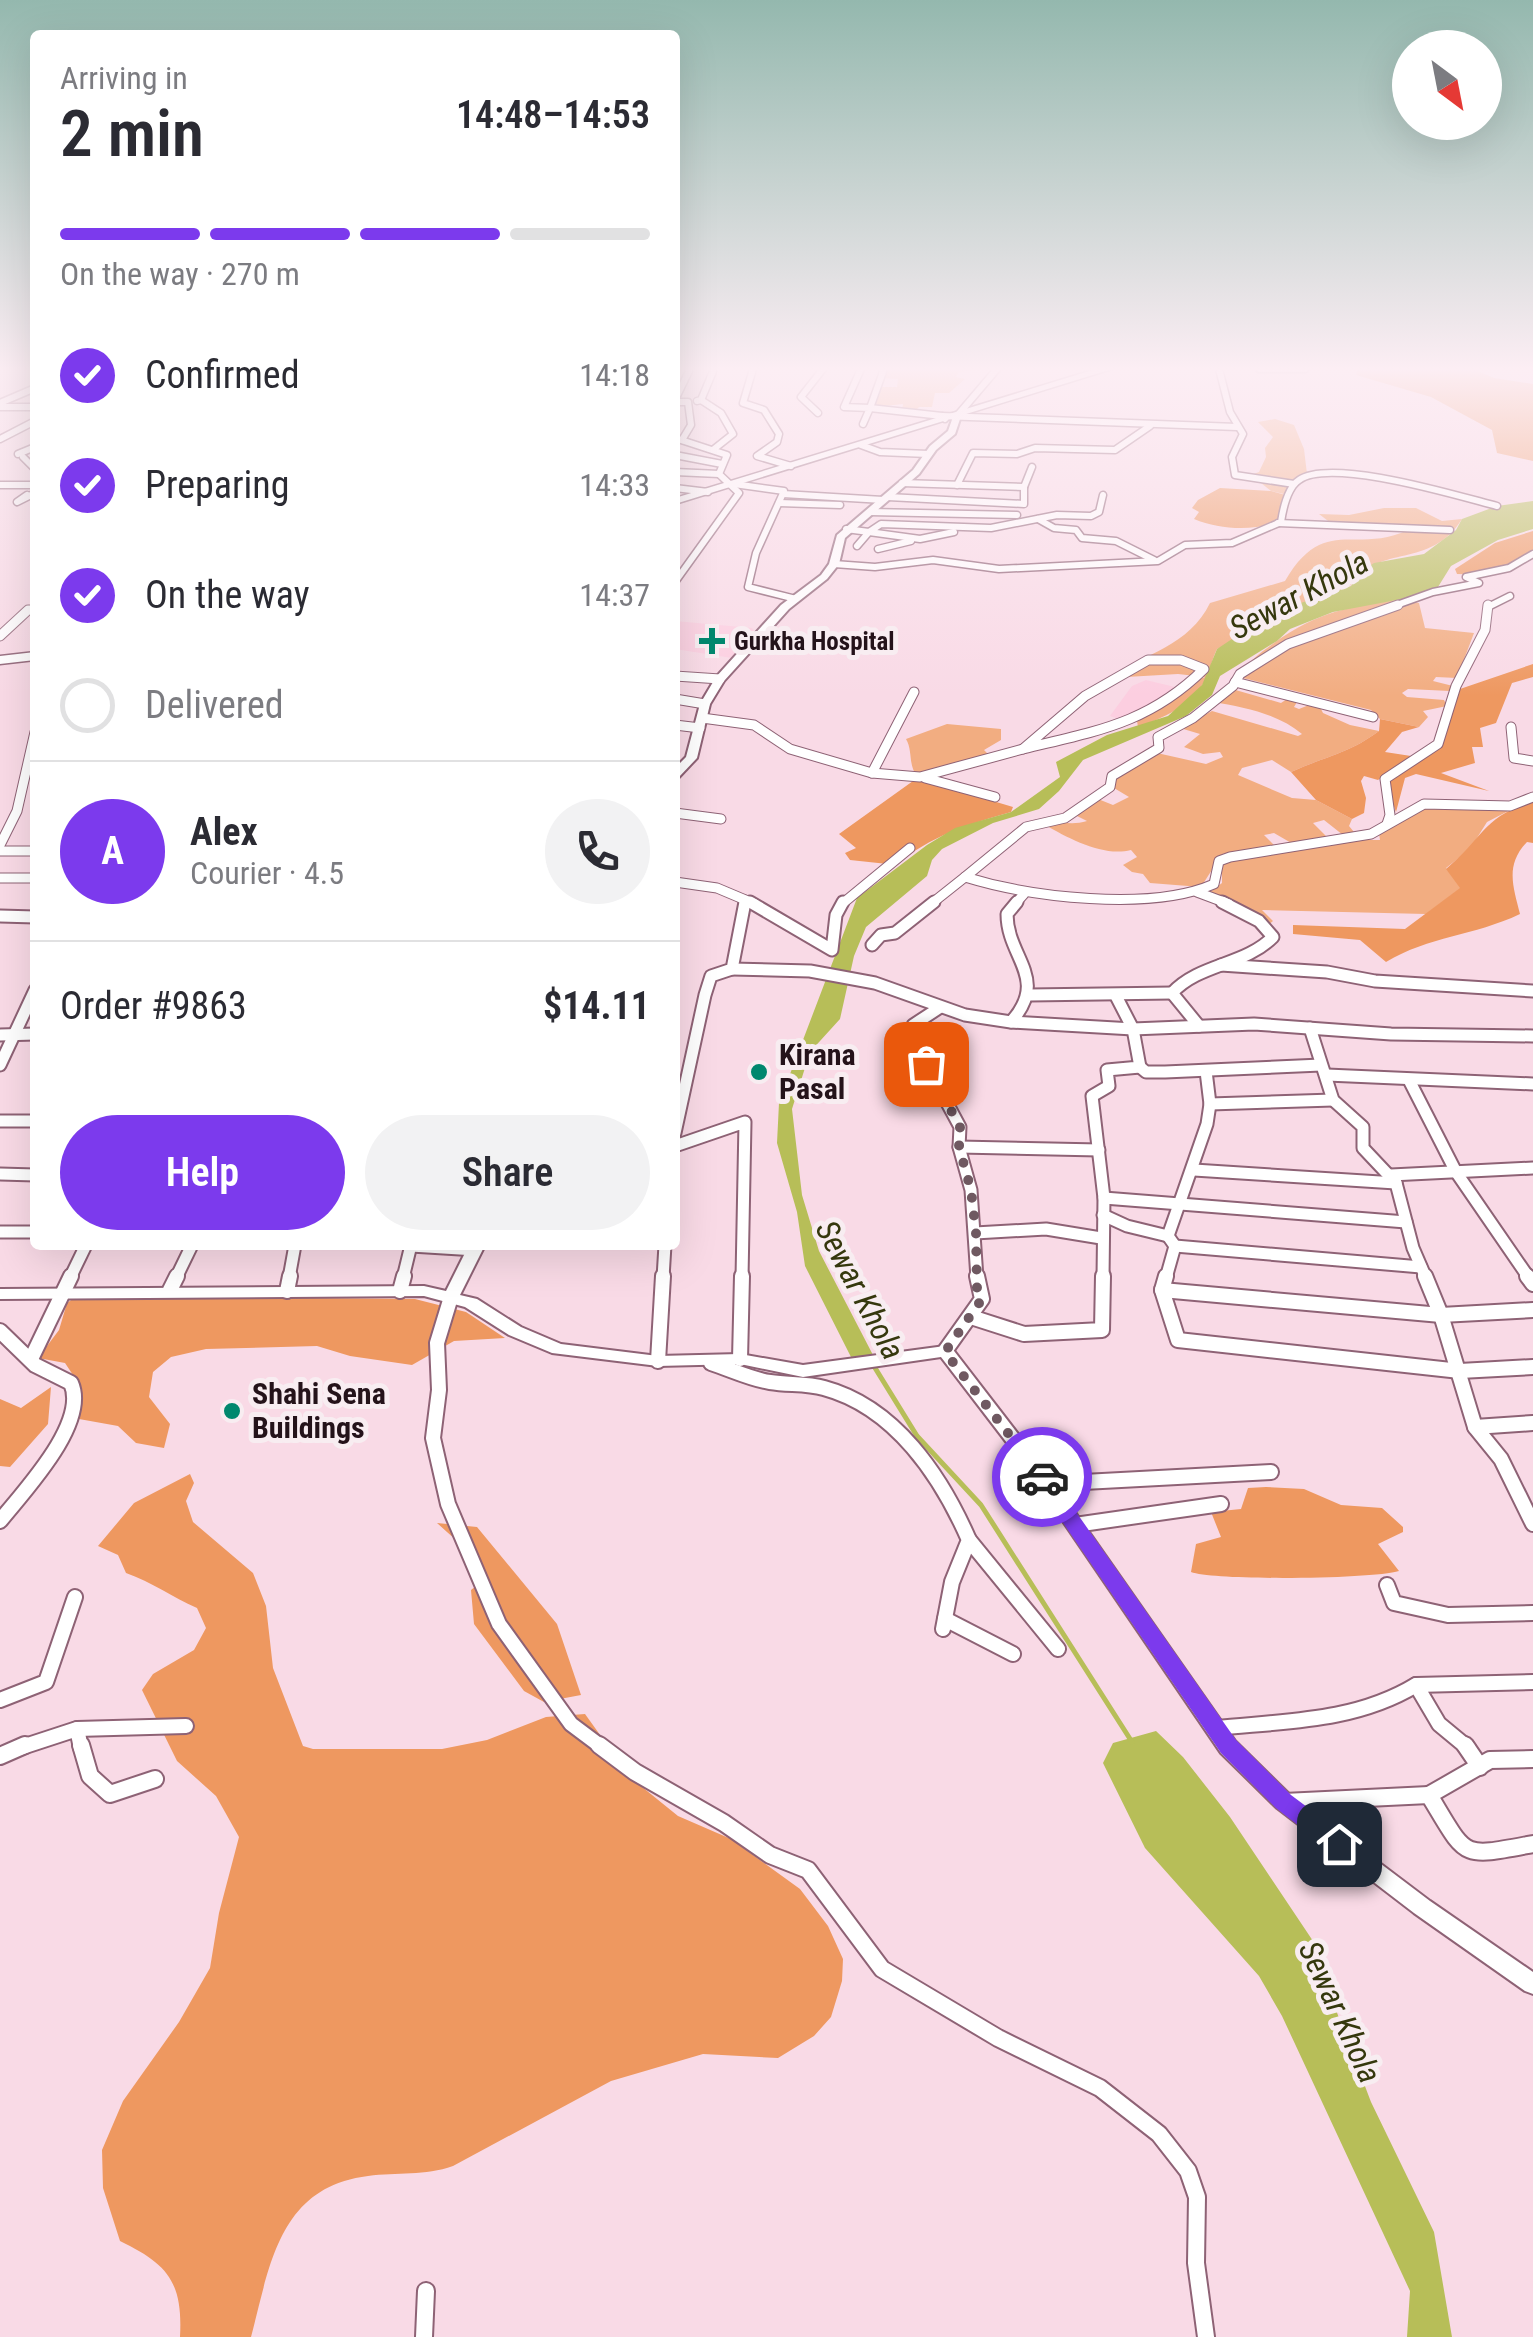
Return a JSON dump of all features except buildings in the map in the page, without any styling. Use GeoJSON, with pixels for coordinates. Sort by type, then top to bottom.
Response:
{"type":"FeatureCollection","features":[{"type":"Feature","properties":{"kind":"main road"},"geometry":{"type":"LineString","coordinates":[[680,506],[751,478]]}},
{"type":"Feature","properties":{"kind":"main road"},"geometry":{"type":"LineString","coordinates":[[0,662],[30,659]]}},
{"type":"Feature","properties":{"kind":"street"},"geometry":{"type":"LineString","coordinates":[[680,575],[739,493],[724,478]]}},
{"type":"Feature","properties":{"kind":"street"},"geometry":{"type":"LineString","coordinates":[[680,770],[691,758],[705,704],[720,679],[796,598],[824,577],[834,564],[840,537],[846,530],[906,478]]}},
{"type":"Feature","properties":{"kind":"street"},"geometry":{"type":"LineString","coordinates":[[957,485],[960,478]]}},
{"type":"Feature","properties":{"kind":"street"},"geometry":{"type":"LineString","coordinates":[[879,504],[1024,504],[1028,478]]}},
{"type":"Feature","properties":{"kind":"street"},"geometry":{"type":"LineString","coordinates":[[1255,478],[1294,484],[1305,478]]}},
{"type":"Feature","properties":{"kind":"street"},"geometry":{"type":"LineString","coordinates":[[1369,478],[1404,482],[1497,506]]}},
{"type":"Feature","properties":{"kind":"street"},"geometry":{"type":"LineString","coordinates":[[902,483],[1024,487]]}},
{"type":"Feature","properties":{"kind":"street"},"geometry":{"type":"LineString","coordinates":[[732,484],[779,488],[783,494],[835,501],[1017,516]]}},
{"type":"Feature","properties":{"kind":"street"},"geometry":{"type":"LineString","coordinates":[[1278,523],[1294,484]]}},
{"type":"Feature","properties":{"kind":"street"},"geometry":{"type":"LineString","coordinates":[[0,488],[30,485]]}},
{"type":"Feature","properties":{"kind":"street"},"geometry":{"type":"LineString","coordinates":[[0,488],[30,494]]}},
{"type":"Feature","properties":{"kind":"street"},"geometry":{"type":"LineString","coordinates":[[680,489],[708,492]]}},
{"type":"Feature","properties":{"kind":"street"},"geometry":{"type":"LineString","coordinates":[[783,494],[762,532],[763,545],[747,580],[748,587],[796,598]]}},
{"type":"Feature","properties":{"kind":"street"},"geometry":{"type":"LineString","coordinates":[[878,549],[973,528],[1096,515],[1103,494]]}},
{"type":"Feature","properties":{"kind":"street"},"geometry":{"type":"LineString","coordinates":[[779,503],[835,501]]}},
{"type":"Feature","properties":{"kind":"street"},"geometry":{"type":"LineString","coordinates":[[1038,519],[1054,528],[1073,529],[1082,538],[1116,541],[1158,562]]}},
{"type":"Feature","properties":{"kind":"street"},"geometry":{"type":"LineString","coordinates":[[834,564],[875,566],[933,560],[999,569],[1158,562],[1185,545],[1232,542],[1278,523],[1450,530]]}},
{"type":"Feature","properties":{"kind":"street"},"geometry":{"type":"LineString","coordinates":[[857,546],[881,524],[973,528]]}},
{"type":"Feature","properties":{"kind":"street"},"geometry":{"type":"LineString","coordinates":[[846,530],[920,539]]}},
{"type":"Feature","properties":{"kind":"street"},"geometry":{"type":"LineString","coordinates":[[872,945],[881,935],[895,932],[1026,827],[1066,818],[1110,787],[1112,776],[1159,748],[1158,737],[1193,718],[1265,656],[1288,644],[1434,592],[1479,582],[1466,578],[1509,568],[1533,554]]}},
{"type":"Feature","properties":{"kind":"street"},"geometry":{"type":"LineString","coordinates":[[1387,824],[1390,815],[1385,780],[1438,744],[1456,686],[1485,630],[1488,604],[1510,596]]}},
{"type":"Feature","properties":{"kind":"street"},"geometry":{"type":"LineString","coordinates":[[0,636],[30,610]]}},
{"type":"Feature","properties":{"kind":"street"},"geometry":{"type":"LineString","coordinates":[[920,778],[1142,719],[1169,703],[1204,668],[1171,659],[1140,662],[1085,696],[1023,749]]}},
{"type":"Feature","properties":{"kind":"street"},"geometry":{"type":"LineString","coordinates":[[680,676],[720,679]]}},
{"type":"Feature","properties":{"kind":"street"},"geometry":{"type":"LineString","coordinates":[[1236,682],[1373,717]]}},
{"type":"Feature","properties":{"kind":"street"},"geometry":{"type":"LineString","coordinates":[[872,773],[914,692]]}},
{"type":"Feature","properties":{"kind":"street"},"geometry":{"type":"LineString","coordinates":[[680,700],[705,704]]}},
{"type":"Feature","properties":{"kind":"street"},"geometry":{"type":"LineString","coordinates":[[680,724],[754,724],[790,749],[872,773],[920,778],[995,797]]}},
{"type":"Feature","properties":{"kind":"street"},"geometry":{"type":"LineString","coordinates":[[1511,727],[1514,758],[1533,762]]}},
{"type":"Feature","properties":{"kind":"street"},"geometry":{"type":"LineString","coordinates":[[30,754],[17,810],[0,848],[30,850]]}},
{"type":"Feature","properties":{"kind":"street"},"geometry":{"type":"LineString","coordinates":[[965,877],[1024,894],[1091,900],[1197,892],[1214,884],[1219,861],[1371,834],[1424,804],[1510,806],[1533,797]]}},
{"type":"Feature","properties":{"kind":"street"},"geometry":{"type":"LineString","coordinates":[[680,814],[721,819]]}},
{"type":"Feature","properties":{"kind":"street"},"geometry":{"type":"LineString","coordinates":[[680,882],[706,884],[832,950],[836,915],[844,899],[910,848]]}},
{"type":"Feature","properties":{"kind":"street"},"geometry":{"type":"LineString","coordinates":[[0,878],[30,878]]}},
{"type":"Feature","properties":{"kind":"street"},"geometry":{"type":"LineString","coordinates":[[1172,993],[1182,978],[1269,943],[1271,932],[1239,910],[1197,892]]}},
{"type":"Feature","properties":{"kind":"street"},"geometry":{"type":"LineString","coordinates":[[1011,1022],[1026,1009],[1030,995],[1007,925],[1008,914],[1024,894]]}},
{"type":"Feature","properties":{"kind":"street"},"geometry":{"type":"LineString","coordinates":[[732,969],[745,902]]}},
{"type":"Feature","properties":{"kind":"street"},"geometry":{"type":"LineString","coordinates":[[0,916],[30,917]]}},
{"type":"Feature","properties":{"kind":"street"},"geometry":{"type":"LineString","coordinates":[[1222,965],[1326,972],[1375,981],[1533,991]]}},
{"type":"Feature","properties":{"kind":"street"},"geometry":{"type":"LineString","coordinates":[[681,1094],[711,976],[732,969],[810,971],[875,984],[939,1008],[1011,1022],[1133,1029],[1254,1024],[1533,1036]]}},
{"type":"Feature","properties":{"kind":"street"},"geometry":{"type":"LineString","coordinates":[[1030,995],[1172,993]]}},
{"type":"Feature","properties":{"kind":"street"},"geometry":{"type":"LineString","coordinates":[[1172,993],[1199,1026]]}},
{"type":"Feature","properties":{"kind":"street"},"geometry":{"type":"LineString","coordinates":[[1116,996],[1133,1029],[1140,1067],[1146,1072],[1324,1070],[1408,1080],[1533,1084]]}},
{"type":"Feature","properties":{"kind":"street"},"geometry":{"type":"LineString","coordinates":[[0,1065],[30,1000]]}},
{"type":"Feature","properties":{"kind":"street"},"geometry":{"type":"LineString","coordinates":[[0,1294],[400,1291],[471,1303],[515,1331],[558,1349],[658,1361],[710,1363],[740,1359],[803,1372],[945,1352],[982,1299],[977,1289],[976,1233],[971,1190],[959,1147],[960,1127],[926,1064],[907,1044],[913,1025],[939,1008]]}},
{"type":"Feature","properties":{"kind":"street"},"geometry":{"type":"LineString","coordinates":[[1310,1028],[1333,1100],[1363,1127],[1363,1148],[1373,1163],[1394,1179],[1476,1427],[1502,1459],[1533,1524]]}},
{"type":"Feature","properties":{"kind":"street"},"geometry":{"type":"LineString","coordinates":[[0,1034],[30,1034]]}},
{"type":"Feature","properties":{"kind":"street"},"geometry":{"type":"LineString","coordinates":[[971,1317],[1024,1334],[1102,1330],[1104,1198],[1092,1096],[1109,1086],[1107,1070],[1140,1067]]}},
{"type":"Feature","properties":{"kind":"street"},"geometry":{"type":"LineString","coordinates":[[1206,1072],[1210,1104],[1196,1148],[1194,1170],[1179,1202],[1162,1290],[1178,1340],[1460,1372],[1533,1367]]}},
{"type":"Feature","properties":{"kind":"street"},"geometry":{"type":"LineString","coordinates":[[1408,1080],[1456,1172],[1533,1284]]}},
{"type":"Feature","properties":{"kind":"street"},"geometry":{"type":"LineString","coordinates":[[1210,1104],[1333,1100]]}},
{"type":"Feature","properties":{"kind":"street"},"geometry":{"type":"LineString","coordinates":[[0,1121],[30,1122]]}},
{"type":"Feature","properties":{"kind":"street"},"geometry":{"type":"LineString","coordinates":[[680,1144],[745,1122],[740,1359]]}},
{"type":"Feature","properties":{"kind":"street"},"geometry":{"type":"LineString","coordinates":[[959,1147],[1099,1150]]}},
{"type":"Feature","properties":{"kind":"street"},"geometry":{"type":"LineString","coordinates":[[1194,1170],[1394,1179],[1533,1168]]}},
{"type":"Feature","properties":{"kind":"street"},"geometry":{"type":"LineString","coordinates":[[0,1174],[30,1174]]}},
{"type":"Feature","properties":{"kind":"street"},"geometry":{"type":"LineString","coordinates":[[1104,1198],[1406,1222]]}},
{"type":"Feature","properties":{"kind":"street"},"geometry":{"type":"LineString","coordinates":[[1103,1215],[1172,1241],[1420,1267]]}},
{"type":"Feature","properties":{"kind":"street"},"geometry":{"type":"LineString","coordinates":[[976,1233],[1046,1229],[1101,1238]]}},
{"type":"Feature","properties":{"kind":"street"},"geometry":{"type":"LineString","coordinates":[[0,1232],[30,1232]]}},
{"type":"Feature","properties":{"kind":"street"},"geometry":{"type":"LineString","coordinates":[[31,1359],[84,1250]]}},
{"type":"Feature","properties":{"kind":"street"},"geometry":{"type":"LineString","coordinates":[[170,1290],[190,1250]]}},
{"type":"Feature","properties":{"kind":"street"},"geometry":{"type":"LineString","coordinates":[[287,1291],[295,1250]]}},
{"type":"Feature","properties":{"kind":"street"},"geometry":{"type":"LineString","coordinates":[[400,1291],[410,1250]]}},
{"type":"Feature","properties":{"kind":"street"},"geometry":{"type":"LineString","coordinates":[[475,1250],[443,1314],[438,1343],[440,1390],[433,1438],[448,1504],[499,1624],[572,1724],[636,1772],[724,1823],[770,1856],[808,1870],[882,1969],[998,2038],[1100,2088],[1159,2134],[1188,2171],[1197,2197],[1196,2263],[1206,2337]]}},
{"type":"Feature","properties":{"kind":"street"},"geometry":{"type":"LineString","coordinates":[[658,1361],[665,1250]]}},
{"type":"Feature","properties":{"kind":"street"},"geometry":{"type":"LineString","coordinates":[[1162,1290],[1441,1315],[1533,1310]]}},
{"type":"Feature","properties":{"kind":"street"},"geometry":{"type":"LineString","coordinates":[[0,1332],[41,1370],[65,1378],[74,1386],[77,1402],[71,1423],[0,1520]]}},
{"type":"Feature","properties":{"kind":"street"},"geometry":{"type":"LineString","coordinates":[[945,1352],[1046,1484],[1228,1746],[1284,1802],[1422,1907],[1533,1984]]}},
{"type":"Feature","properties":{"kind":"street"},"geometry":{"type":"LineString","coordinates":[[710,1363],[766,1381],[828,1389],[876,1412],[936,1473],[957,1508],[969,1540],[1058,1649]]}},
{"type":"Feature","properties":{"kind":"street"},"geometry":{"type":"LineString","coordinates":[[1476,1427],[1533,1423]]}},
{"type":"Feature","properties":{"kind":"street"},"geometry":{"type":"LineString","coordinates":[[1046,1484],[1270,1472]]}},
{"type":"Feature","properties":{"kind":"street"},"geometry":{"type":"LineString","coordinates":[[1075,1526],[1222,1504]]}},
{"type":"Feature","properties":{"kind":"street"},"geometry":{"type":"LineString","coordinates":[[969,1540],[952,1582],[944,1624],[1013,1654]]}},
{"type":"Feature","properties":{"kind":"street"},"geometry":{"type":"LineString","coordinates":[[1387,1585],[1394,1603],[1418,1611],[1533,1613]]}},
{"type":"Feature","properties":{"kind":"street"},"geometry":{"type":"LineString","coordinates":[[0,1700],[46,1682],[75,1598]]}},
{"type":"Feature","properties":{"kind":"street"},"geometry":{"type":"LineString","coordinates":[[1216,1728],[1370,1710],[1396,1701],[1416,1686],[1533,1682]]}},
{"type":"Feature","properties":{"kind":"street"},"geometry":{"type":"LineString","coordinates":[[1416,1686],[1440,1724],[1472,1750],[1480,1766]]}},
{"type":"Feature","properties":{"kind":"street"},"geometry":{"type":"LineString","coordinates":[[0,1756],[49,1735],[77,1729],[186,1726]]}},
{"type":"Feature","properties":{"kind":"street"},"geometry":{"type":"LineString","coordinates":[[77,1729],[86,1766],[94,1785],[103,1792],[110,1794],[155,1779]]}},
{"type":"Feature","properties":{"kind":"street"},"geometry":{"type":"LineString","coordinates":[[1284,1802],[1429,1795],[1490,1760],[1533,1759]]}},
{"type":"Feature","properties":{"kind":"street"},"geometry":{"type":"LineString","coordinates":[[1429,1795],[1461,1848],[1474,1855],[1533,1844]]}},
{"type":"Feature","properties":{"kind":"street"},"geometry":{"type":"LineString","coordinates":[[424,2337],[426,2291]]}},
{"type":"Feature","properties":{"kind":"shaded area"},"geometry":{"type":"Polygon","coordinates":[[[1255,478],[1303,478],[1288,495],[1271,491],[1255,478]]]}},
{"type":"Feature","properties":{"kind":"shaded area"},"geometry":{"type":"Polygon","coordinates":[[[1220,488],[1289,496],[1280,509],[1280,522],[1269,525],[1226,527],[1194,519],[1199,512],[1192,508],[1198,500],[1220,488]]]}},
{"type":"Feature","properties":{"kind":"shaded area"},"geometry":{"type":"Polygon","coordinates":[[[1533,501],[1533,529],[1498,540],[1451,566],[1438,587],[1402,599],[1333,612],[1290,629],[1220,676],[1212,695],[1186,716],[1083,760],[1039,809],[993,823],[942,849],[932,860],[927,876],[866,927],[854,956],[840,1019],[810,1052],[792,1109],[802,1195],[819,1251],[873,1355],[851,1357],[805,1266],[797,1212],[777,1143],[779,1103],[857,898],[955,828],[1011,812],[1060,777],[1056,762],[1107,735],[1168,716],[1202,685],[1217,649],[1271,613],[1351,586],[1359,573],[1374,563],[1424,554],[1456,530],[1462,519],[1497,506],[1533,501]]]}},
{"type":"Feature","properties":{"kind":"shaded area"},"geometry":{"type":"Polygon","coordinates":[[[1384,508],[1416,508],[1442,521],[1462,519],[1435,545],[1376,564],[1351,585],[1217,649],[1205,680],[1193,697],[1167,715],[1138,727],[1137,721],[1165,704],[1179,688],[1205,677],[1178,674],[1109,678],[1179,639],[1210,603],[1285,581],[1313,548],[1327,542],[1389,537],[1408,530],[1336,527],[1319,514],[1349,515],[1384,508]]]}},
{"type":"Feature","properties":{"kind":"shaded area"},"geometry":{"type":"Polygon","coordinates":[[[1533,531],[1533,556],[1487,575],[1457,574],[1455,569],[1495,543],[1533,531]]]}},
{"type":"Feature","properties":{"kind":"shaded area"},"geometry":{"type":"Polygon","coordinates":[[[1402,599],[1419,603],[1425,628],[1474,633],[1457,678],[1436,677],[1433,681],[1453,686],[1450,691],[1408,689],[1402,693],[1407,697],[1444,700],[1447,706],[1423,711],[1428,717],[1419,727],[1380,719],[1371,710],[1243,678],[1259,654],[1305,624],[1350,608],[1402,599]]]}},
{"type":"Feature","properties":{"kind":"shaded area","name":"Gurkha Hospital"},"geometry":{"type":"Polygon","coordinates":[[[680,621],[752,628],[756,633],[732,658],[680,650],[680,621]]]}},
{"type":"Feature","properties":{"kind":"shaded area"},"geometry":{"type":"Polygon","coordinates":[[[1533,664],[1533,677],[1512,683],[1496,723],[1480,728],[1483,747],[1472,747],[1475,763],[1441,773],[1489,791],[1416,774],[1405,778],[1396,812],[1386,783],[1437,749],[1460,689],[1533,664]]]}},
{"type":"Feature","properties":{"kind":"shaded area"},"geometry":{"type":"Polygon","coordinates":[[[1146,680],[1179,688],[1165,704],[1137,721],[1129,723],[1110,716],[1132,686],[1146,680]]]}},
{"type":"Feature","properties":{"kind":"shaded area"},"geometry":{"type":"Polygon","coordinates":[[[1232,689],[1281,703],[1287,699],[1297,702],[1294,707],[1299,709],[1309,705],[1320,707],[1323,713],[1350,725],[1379,731],[1347,750],[1291,772],[1272,760],[1242,768],[1238,775],[1292,798],[1316,800],[1352,819],[1349,826],[1354,832],[1343,835],[1324,820],[1313,823],[1328,838],[1293,844],[1274,833],[1264,835],[1276,847],[1222,854],[1201,887],[1150,883],[1143,874],[1123,865],[1137,857],[1131,850],[1098,849],[1045,825],[1087,821],[1075,815],[1098,799],[1113,805],[1129,797],[1114,788],[1116,778],[1157,753],[1206,764],[1223,757],[1220,752],[1203,754],[1184,747],[1200,734],[1180,728],[1212,711],[1302,734],[1271,716],[1213,702],[1232,689]]]}},
{"type":"Feature","properties":{"kind":"shaded area"},"geometry":{"type":"Polygon","coordinates":[[[1380,719],[1419,727],[1402,732],[1385,752],[1411,756],[1378,780],[1364,776],[1364,813],[1352,819],[1316,800],[1291,772],[1368,739],[1379,731],[1380,719]]]}},
{"type":"Feature","properties":{"kind":"shaded area"},"geometry":{"type":"Polygon","coordinates":[[[947,724],[1001,729],[1001,740],[984,750],[991,757],[917,776],[906,739],[947,724]]]}},
{"type":"Feature","properties":{"kind":"shaded area"},"geometry":{"type":"Polygon","coordinates":[[[913,781],[1013,807],[1011,812],[936,839],[897,865],[850,860],[845,853],[856,848],[839,834],[913,781]]]}},
{"type":"Feature","properties":{"kind":"shaded area"},"geometry":{"type":"Polygon","coordinates":[[[1533,802],[1533,843],[1527,842],[1513,868],[1520,914],[1402,953],[1386,962],[1360,940],[1293,934],[1293,925],[1405,929],[1460,888],[1446,869],[1493,821],[1533,802]]]}},
{"type":"Feature","properties":{"kind":"shaded area"},"geometry":{"type":"Polygon","coordinates":[[[1451,804],[1516,807],[1487,822],[1470,849],[1446,868],[1461,888],[1426,914],[1262,910],[1273,921],[1267,926],[1209,893],[1222,883],[1222,862],[1349,840],[1380,840],[1379,833],[1429,807],[1447,810],[1451,804]]]}},
{"type":"Feature","properties":{"kind":"shaded area"},"geometry":{"type":"Polygon","coordinates":[[[74,1298],[415,1299],[466,1312],[505,1338],[454,1341],[412,1365],[350,1356],[317,1346],[206,1349],[171,1357],[153,1372],[149,1397],[170,1424],[164,1448],[136,1443],[118,1426],[79,1419],[81,1387],[65,1363],[38,1358],[59,1330],[67,1303],[74,1298]]]}},
{"type":"Feature","properties":{"kind":"shaded area"},"geometry":{"type":"Polygon","coordinates":[[[51,1387],[48,1424],[10,1467],[0,1466],[0,1399],[21,1408],[51,1387]]]}},
{"type":"Feature","properties":{"kind":"shaded area"},"geometry":{"type":"Polygon","coordinates":[[[190,1474],[194,1483],[186,1501],[193,1522],[253,1573],[266,1606],[273,1668],[303,1746],[442,1749],[487,1740],[546,1717],[585,1714],[631,1778],[678,1816],[731,1839],[800,1889],[828,1926],[843,1959],[842,1981],[831,2017],[814,2036],[778,2058],[703,2054],[611,2081],[453,2166],[421,2173],[368,2176],[338,2183],[315,2196],[283,2234],[251,2337],[180,2337],[175,2288],[150,2258],[120,2241],[103,2188],[102,2150],[123,2101],[179,2022],[210,1968],[219,1913],[239,1837],[216,1796],[177,1761],[142,1690],[153,1674],[194,1650],[206,1628],[197,1608],[126,1573],[118,1555],[98,1546],[134,1503],[190,1474]]]}},
{"type":"Feature","properties":{"kind":"shaded area"},"geometry":{"type":"Polygon","coordinates":[[[1248,1488],[1304,1489],[1341,1505],[1382,1508],[1403,1527],[1403,1532],[1378,1544],[1399,1571],[1295,1578],[1191,1572],[1196,1544],[1221,1537],[1211,1512],[1241,1509],[1248,1488]]]}},
{"type":"Feature","properties":{"kind":"shaded area"},"geometry":{"type":"Polygon","coordinates":[[[437,1523],[477,1527],[557,1624],[581,1695],[544,1702],[524,1691],[474,1624],[471,1590],[485,1579],[457,1541],[437,1523]]]}},
{"type":"Feature","properties":{"kind":"shaded area"},"geometry":{"type":"Polygon","coordinates":[[[1156,1731],[1183,1757],[1230,1817],[1317,1947],[1371,2102],[1434,2232],[1452,2337],[1407,2337],[1410,2291],[1282,2016],[1259,1976],[1145,1848],[1103,1763],[1113,1743],[1156,1731]]]}},
{"type":"Feature","properties":{"kind":"waterway","name":"Sewar Khola"},"geometry":{"type":"LineString","coordinates":[[872,1363],[917,1436],[981,1505],[1132,1742]]}},
{"type":"Feature","properties":{"kind":"way so far"},"geometry":{"type":"LineString","coordinates":[[926,1064],[960,1127],[959,1147],[971,1190],[976,1233],[977,1289],[982,1299],[945,1352],[1042,1477]]}},
{"type":"Feature","properties":{"kind":"place","name":"Gurkha Hospital"},"geometry":{"type":"Point","coordinates":[712,641]}},
{"type":"Feature","properties":{"kind":"place","name":"Kirana Pasal"},"geometry":{"type":"Point","coordinates":[759,1072]}},
{"type":"Feature","properties":{"kind":"place","name":"Shahi Sena Buildings"},"geometry":{"type":"Point","coordinates":[232,1411]}},
{"type":"Feature","properties":{"kind":"route"},"geometry":{"type":"LineString","coordinates":[[1042,1477],[1228,1746],[1284,1802],[1339,1844]]}}]}
